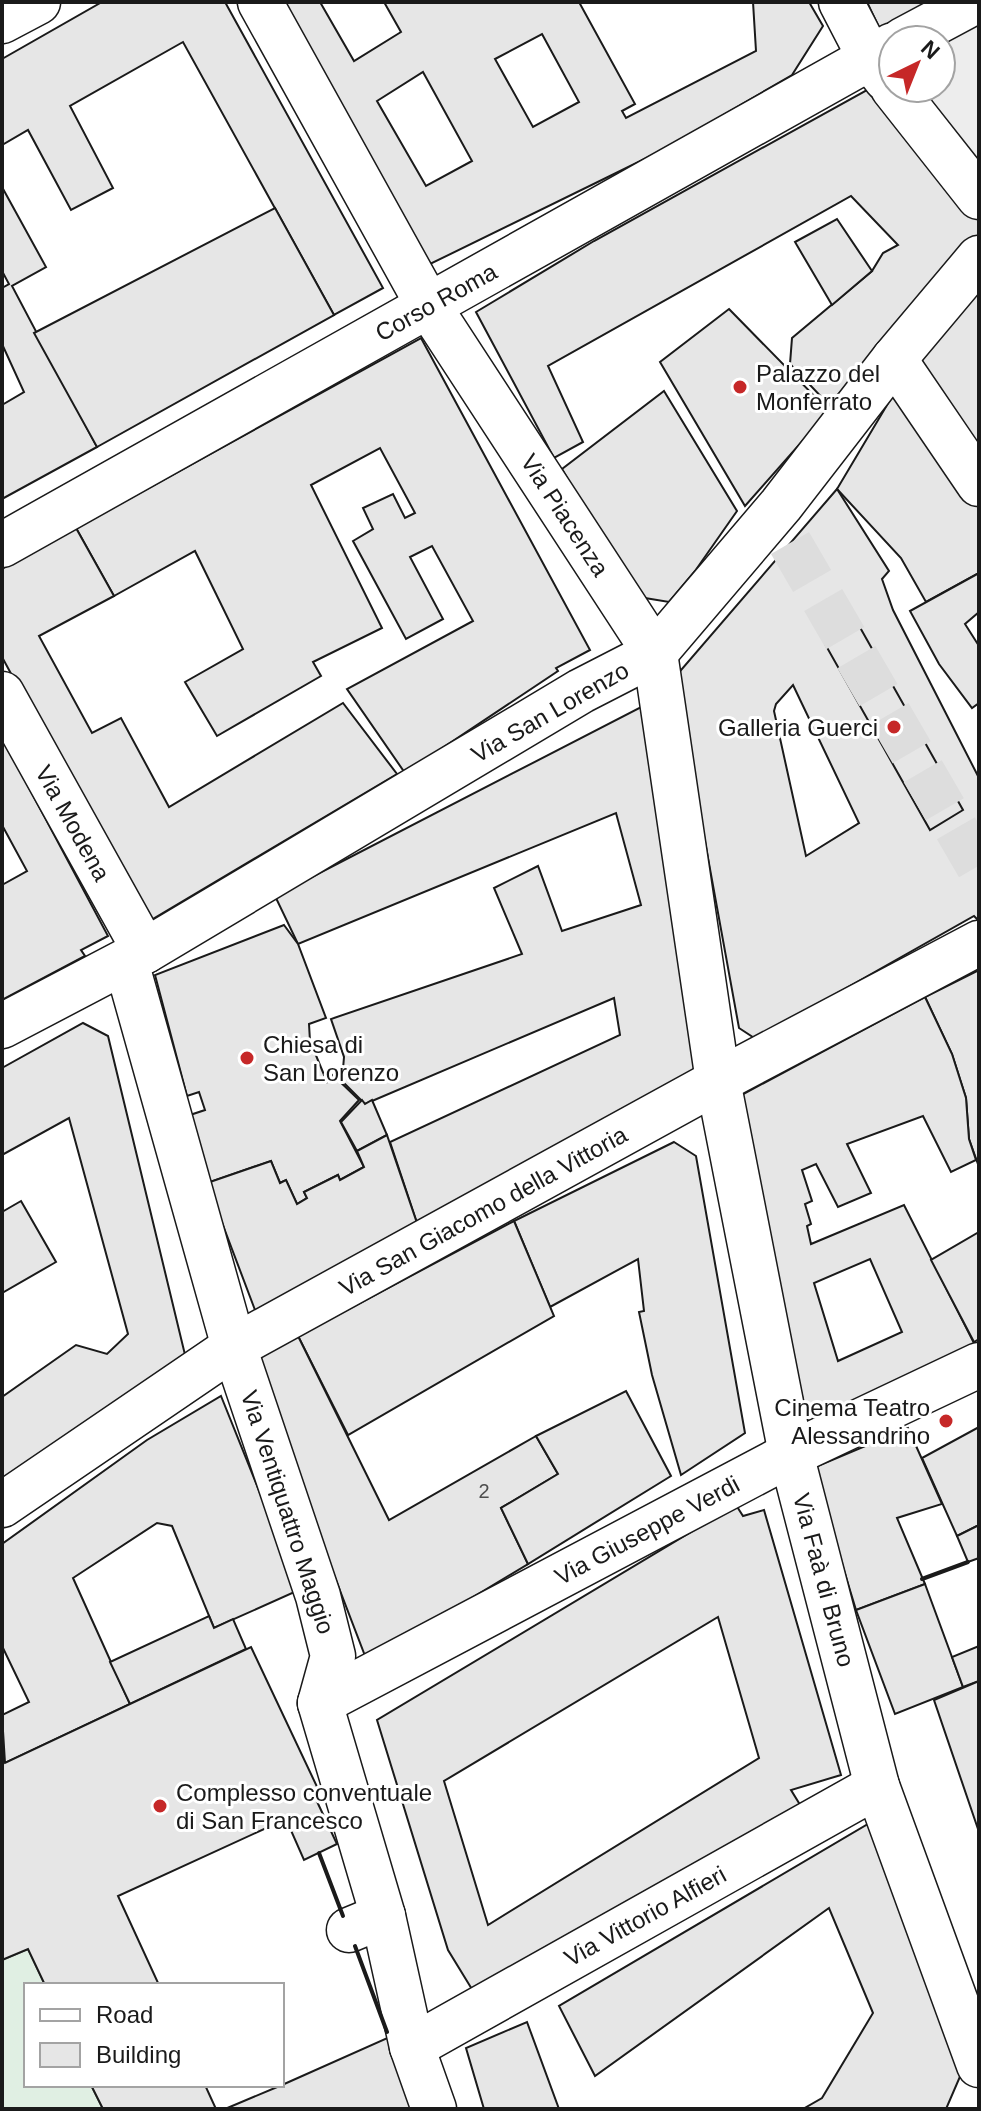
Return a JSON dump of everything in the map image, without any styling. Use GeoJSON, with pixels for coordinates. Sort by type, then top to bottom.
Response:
{"type":"FeatureCollection","features":[{"type":"Feature","properties":{"kind":"street"},"geometry":{"type":"LineString","coordinates":[[2,21],[38,2]]}},
{"type":"Feature","properties":{"kind":"street","name":"Via Piacenza"},"geometry":{"type":"LineString","coordinates":[[260,2],[428,305],[655,653],[718,1081]]}},
{"type":"Feature","properties":{"kind":"street"},"geometry":{"type":"LineString","coordinates":[[841,2],[877,48]]}},
{"type":"Feature","properties":{"kind":"street","name":"Corso Roma"},"geometry":{"type":"LineString","coordinates":[[944,24],[974,2]]}},
{"type":"Feature","properties":{"kind":"street","name":"Corso Roma"},"geometry":{"type":"LineString","coordinates":[[2,545],[428,305],[877,71]]}},
{"type":"Feature","properties":{"kind":"street"},"geometry":{"type":"LineString","coordinates":[[917,104],[979,197]]}},
{"type":"Feature","properties":{"kind":"street","name":"Via San Lorenzo"},"geometry":{"type":"LineString","coordinates":[[2,1026],[135,957],[581,691],[655,653],[781,505],[894,359],[979,258]]}},
{"type":"Feature","properties":{"kind":"street"},"geometry":{"type":"LineString","coordinates":[[894,359],[979,484]]}},
{"type":"Feature","properties":{"kind":"street","name":"Via Modena"},"geometry":{"type":"LineString","coordinates":[[2,694],[135,957]]}},
{"type":"Feature","properties":{"kind":"street","name":"Via San Giacomo della Vittoria"},"geometry":{"type":"LineString","coordinates":[[2,1505],[234,1347],[718,1081],[979,943]]}},
{"type":"Feature","properties":{"kind":"street","name":"Via Ventiquattro Maggio"},"geometry":{"type":"LineString","coordinates":[[135,957],[234,1347],[318,1596],[333,1656],[320,1703]]}},
{"type":"Feature","properties":{"kind":"street","name":"Via Faà di Bruno"},"geometry":{"type":"LineString","coordinates":[[718,1081],[791,1454],[877,1786],[979,2065]]}},
{"type":"Feature","properties":{"kind":"street","name":"Via Giuseppe Verdi"},"geometry":{"type":"LineString","coordinates":[[320,1703],[791,1454],[979,1365]]}},
{"type":"Feature","properties":{"kind":"street"},"geometry":{"type":"LineString","coordinates":[[320,1703],[366,1923],[434,2109]]}},
{"type":"Feature","properties":{"kind":"street","name":"Via Vittorio Alfieri"},"geometry":{"type":"LineString","coordinates":[[412,2047],[877,1786]]}},
{"type":"Feature","properties":{"kind":"green space"},"geometry":{"type":"Polygon","coordinates":[[[28,1949],[44,1983],[24,1983],[24,2087],[92,2087],[103,2109],[2,2109],[2,1960],[28,1949]]]}},
{"type":"Feature","properties":{"kind":"shaded area"},"geometry":{"type":"Polygon","coordinates":[[[948,2],[979,2],[979,204],[901,104],[957,104],[957,24],[906,24],[948,2]]]}},
{"type":"Feature","properties":{"kind":"shaded area"},"geometry":{"type":"Polygon","coordinates":[[[877,39],[877,85],[858,49],[877,39]]]}},
{"type":"Feature","properties":{"kind":"building"},"geometry":{"type":"Polygon","coordinates":[[[102,2],[225,2],[383,288],[334,315],[183,42],[70,106],[113,188],[71,210],[28,130],[2,145],[2,59],[102,2]]]}},
{"type":"Feature","properties":{"kind":"building"},"geometry":{"type":"Polygon","coordinates":[[[277,2],[320,2],[354,61],[401,32],[384,2],[579,2],[635,104],[622,111],[626,118],[756,51],[753,2],[809,2],[823,26],[792,75],[665,149],[428,265],[277,2]],[[542,34],[495,59],[533,127],[579,102],[542,34]],[[423,72],[377,101],[426,186],[472,161],[423,72]]]}},
{"type":"Feature","properties":{"kind":"building"},"geometry":{"type":"Polygon","coordinates":[[[867,2],[948,2],[906,24],[877,24],[867,2]]]}},
{"type":"Feature","properties":{"kind":"building"},"geometry":{"type":"Polygon","coordinates":[[[876,85],[877,104],[892,104],[979,204],[979,236],[829,405],[790,364],[792,338],[872,271],[883,253],[898,245],[851,196],[548,366],[583,442],[554,458],[476,312],[594,241],[876,85]]]}},
{"type":"Feature","properties":{"kind":"building"},"geometry":{"type":"Polygon","coordinates":[[[2,187],[46,267],[12,286],[97,447],[2,499],[2,405],[24,392],[2,344],[2,288],[9,284],[2,271],[2,187]]]}},
{"type":"Feature","properties":{"kind":"building"},"geometry":{"type":"Polygon","coordinates":[[[275,208],[334,315],[97,447],[34,333],[275,208]]]}},
{"type":"Feature","properties":{"kind":"building"},"geometry":{"type":"Polygon","coordinates":[[[837,219],[872,271],[832,305],[795,242],[837,219]]]}},
{"type":"Feature","properties":{"kind":"building"},"geometry":{"type":"Polygon","coordinates":[[[979,274],[979,448],[913,359],[979,274]]]}},
{"type":"Feature","properties":{"kind":"building","name":"Palazzo del Monferrato"},"geometry":{"type":"Polygon","coordinates":[[[729,309],[829,411],[745,506],[660,362],[729,309]]]}},
{"type":"Feature","properties":{"kind":"building"},"geometry":{"type":"Polygon","coordinates":[[[421,338],[590,650],[556,668],[558,671],[405,773],[347,689],[473,621],[432,546],[410,557],[443,619],[406,639],[353,541],[373,529],[363,508],[393,494],[405,518],[415,513],[380,448],[311,485],[382,628],[313,662],[321,676],[217,736],[185,682],[243,649],[195,551],[114,596],[76,528],[421,338]]]}},
{"type":"Feature","properties":{"kind":"building"},"geometry":{"type":"Polygon","coordinates":[[[664,391],[737,511],[669,602],[633,596],[562,469],[664,391]]]}},
{"type":"Feature","properties":{"kind":"building"},"geometry":{"type":"Polygon","coordinates":[[[893,395],[979,505],[979,573],[926,602],[901,558],[837,489],[893,395]]]}},
{"type":"Feature","properties":{"kind":"building"},"geometry":{"type":"Polygon","coordinates":[[[837,489],[889,571],[882,579],[893,610],[979,778],[979,921],[974,916],[811,1008],[762,1043],[739,1028],[675,677],[837,489]],[[793,685],[776,704],[774,711],[806,856],[859,823],[793,685]]]}},
{"type":"Feature","properties":{"kind":"building"},"geometry":{"type":"Polygon","coordinates":[[[76,528],[114,596],[39,636],[92,733],[121,718],[169,807],[343,703],[397,774],[146,923],[2,657],[2,569],[76,528]]]}},
{"type":"Feature","properties":{"kind":"building"},"geometry":{"type":"Polygon","coordinates":[[[979,573],[979,612],[965,624],[979,646],[979,703],[972,708],[939,664],[910,611],[979,573]]]}},
{"type":"Feature","properties":{"kind":"building","name":"Galleria Guerci"},"geometry":{"type":"Polygon","coordinates":[[[853,615],[963,810],[930,830],[825,644],[853,615]]]}},
{"type":"Feature","properties":{"kind":"building"},"geometry":{"type":"Polygon","coordinates":[[[647,704],[702,1076],[418,1226],[390,1142],[620,1035],[614,998],[365,1104],[342,1081],[344,1057],[331,1019],[522,954],[494,888],[538,866],[562,931],[641,905],[616,813],[298,944],[275,896],[647,704]]]}},
{"type":"Feature","properties":{"kind":"building"},"geometry":{"type":"Polygon","coordinates":[[[2,737],[108,936],[81,950],[85,956],[2,1000],[2,885],[27,871],[2,825],[2,737]]]}},
{"type":"Feature","properties":{"kind":"building","name":"Chiesa di San Lorenzo"},"geometry":{"type":"Polygon","coordinates":[[[284,925],[298,944],[326,1018],[309,1024],[310,1041],[327,1082],[333,1075],[359,1100],[340,1121],[364,1167],[340,1180],[338,1175],[304,1192],[307,1198],[297,1204],[286,1180],[280,1183],[271,1161],[207,1183],[187,1116],[205,1110],[199,1092],[187,1096],[155,975],[284,925]]]}},
{"type":"Feature","properties":{"kind":"building"},"geometry":{"type":"Polygon","coordinates":[[[979,970],[979,1167],[969,1139],[966,1098],[952,1054],[925,997],[979,970]]]}},
{"type":"Feature","properties":{"kind":"building"},"geometry":{"type":"Polygon","coordinates":[[[925,997],[952,1054],[966,1098],[969,1139],[976,1160],[951,1172],[923,1116],[847,1144],[871,1193],[838,1207],[816,1164],[802,1170],[812,1201],[805,1204],[811,1224],[807,1226],[811,1244],[904,1205],[978,1351],[808,1422],[734,1099],[925,997]],[[870,1259],[814,1283],[838,1361],[902,1332],[870,1259]]]}},
{"type":"Feature","properties":{"kind":"building"},"geometry":{"type":"Polygon","coordinates":[[[83,1023],[108,1036],[187,1363],[2,1489],[2,1397],[76,1345],[107,1354],[128,1334],[69,1118],[2,1155],[2,1068],[83,1023]]]}},
{"type":"Feature","properties":{"kind":"building"},"geometry":{"type":"Polygon","coordinates":[[[362,1100],[365,1104],[372,1100],[387,1135],[357,1151],[341,1122],[362,1100]]]}},
{"type":"Feature","properties":{"kind":"building"},"geometry":{"type":"Polygon","coordinates":[[[387,1135],[418,1226],[263,1312],[255,1310],[207,1183],[271,1161],[280,1183],[286,1180],[297,1204],[307,1198],[304,1192],[338,1175],[340,1180],[364,1167],[357,1151],[387,1135]]]}},
{"type":"Feature","properties":{"kind":"building"},"geometry":{"type":"Polygon","coordinates":[[[674,1142],[696,1156],[745,1433],[681,1475],[652,1375],[639,1312],[644,1311],[638,1259],[550,1307],[514,1221],[674,1142]]]}},
{"type":"Feature","properties":{"kind":"building"},"geometry":{"type":"Polygon","coordinates":[[[21,1201],[56,1262],[2,1293],[2,1212],[21,1201]]]}},
{"type":"Feature","properties":{"kind":"building"},"geometry":{"type":"Polygon","coordinates":[[[514,1221],[554,1316],[348,1435],[298,1336],[514,1221]]]}},
{"type":"Feature","properties":{"kind":"building"},"geometry":{"type":"Polygon","coordinates":[[[979,1232],[979,1339],[974,1342],[931,1260],[979,1232]]]}},
{"type":"Feature","properties":{"kind":"building"},"geometry":{"type":"Polygon","coordinates":[[[298,1336],[389,1520],[536,1436],[558,1474],[501,1508],[528,1564],[367,1661],[252,1361],[298,1336]]]}},
{"type":"Feature","properties":{"kind":"building"},"geometry":{"type":"Polygon","coordinates":[[[626,1391],[671,1476],[528,1564],[501,1508],[558,1474],[536,1436],[626,1391]]]}},
{"type":"Feature","properties":{"kind":"building"},"geometry":{"type":"Polygon","coordinates":[[[221,1396],[299,1590],[214,1628],[172,1526],[157,1523],[73,1578],[130,1704],[5,1763],[2,1715],[29,1702],[2,1646],[2,1544],[147,1440],[221,1396]]]}},
{"type":"Feature","properties":{"kind":"building"},"geometry":{"type":"Polygon","coordinates":[[[979,1427],[979,1525],[957,1536],[922,1458],[979,1427]]]}},
{"type":"Feature","properties":{"kind":"building"},"geometry":{"type":"Polygon","coordinates":[[[908,1428],[942,1504],[897,1518],[925,1584],[856,1610],[813,1468],[908,1428]]]}},
{"type":"Feature","properties":{"kind":"building"},"geometry":{"type":"Polygon","coordinates":[[[736,1505],[743,1516],[764,1510],[841,1775],[791,1790],[802,1808],[481,2004],[448,1950],[377,1720],[736,1505]],[[718,1617],[444,1781],[488,1925],[759,1758],[718,1617]]]}},
{"type":"Feature","properties":{"kind":"building"},"geometry":{"type":"Polygon","coordinates":[[[979,1525],[979,1558],[968,1562],[957,1536],[979,1525]]]}},
{"type":"Feature","properties":{"kind":"building"},"geometry":{"type":"Polygon","coordinates":[[[925,1584],[963,1687],[895,1714],[856,1610],[925,1584]]]}},
{"type":"Feature","properties":{"kind":"building"},"geometry":{"type":"Polygon","coordinates":[[[209,1616],[214,1628],[233,1619],[246,1649],[130,1704],[110,1662],[209,1616]]]}},
{"type":"Feature","properties":{"kind":"building"},"geometry":{"type":"Polygon","coordinates":[[[979,1646],[979,1681],[963,1687],[952,1657],[979,1646]]]}},
{"type":"Feature","properties":{"kind":"building","name":"Complesso conventuale di San Francesco"},"geometry":{"type":"Polygon","coordinates":[[[251,1647],[319,1791],[313,1793],[337,1844],[304,1860],[286,1819],[118,1896],[158,1983],[44,1983],[28,1949],[2,1960],[2,1756],[5,1763],[251,1647]]]}},
{"type":"Feature","properties":{"kind":"building"},"geometry":{"type":"Polygon","coordinates":[[[979,1681],[979,1832],[934,1700],[979,1681]]]}},
{"type":"Feature","properties":{"kind":"building"},"geometry":{"type":"Polygon","coordinates":[[[868,1824],[962,2072],[946,2109],[803,2109],[822,2098],[873,2013],[829,1908],[595,2076],[559,2006],[868,1824]]]}},
{"type":"Feature","properties":{"kind":"building"},"geometry":{"type":"Polygon","coordinates":[[[527,2022],[559,2109],[484,2109],[466,2048],[527,2022]]]}},
{"type":"Feature","properties":{"kind":"building"},"geometry":{"type":"Polygon","coordinates":[[[394,2035],[421,2109],[225,2109],[284,2087],[284,2084],[394,2035]]]}},
{"type":"Feature","properties":{"kind":"building"},"geometry":{"type":"Polygon","coordinates":[[[92,2087],[206,2087],[216,2109],[103,2109],[92,2087]]]}},
{"type":"Feature","properties":{"kind":"tunnel"},"geometry":{"type":"LineString","coordinates":[[790,543],[979,868]]}},
{"type":"Feature","properties":{"kind":"wall"},"geometry":{"type":"LineString","coordinates":[[922,1579],[968,1562]]}},
{"type":"Feature","properties":{"kind":"wall"},"geometry":{"type":"LineString","coordinates":[[319,1853],[343,1916]]}},
{"type":"Feature","properties":{"kind":"wall"},"geometry":{"type":"LineString","coordinates":[[355,1946],[387,2032]]}},
{"type":"Feature","properties":{"kind":"place","name":"Palazzo del Monferrato"},"geometry":{"type":"Point","coordinates":[740,387]}},
{"type":"Feature","properties":{"kind":"place","name":"Galleria Guerci"},"geometry":{"type":"Point","coordinates":[894,727]}},
{"type":"Feature","properties":{"kind":"place","name":"Chiesa di San Lorenzo"},"geometry":{"type":"Point","coordinates":[247,1058]}},
{"type":"Feature","properties":{"kind":"place","name":"Cinema Teatro Alessandrino"},"geometry":{"type":"Point","coordinates":[946,1421]}},
{"type":"Feature","properties":{"kind":"place","name":"Complesso conventuale di San Francesco"},"geometry":{"type":"Point","coordinates":[160,1806]}}]}
